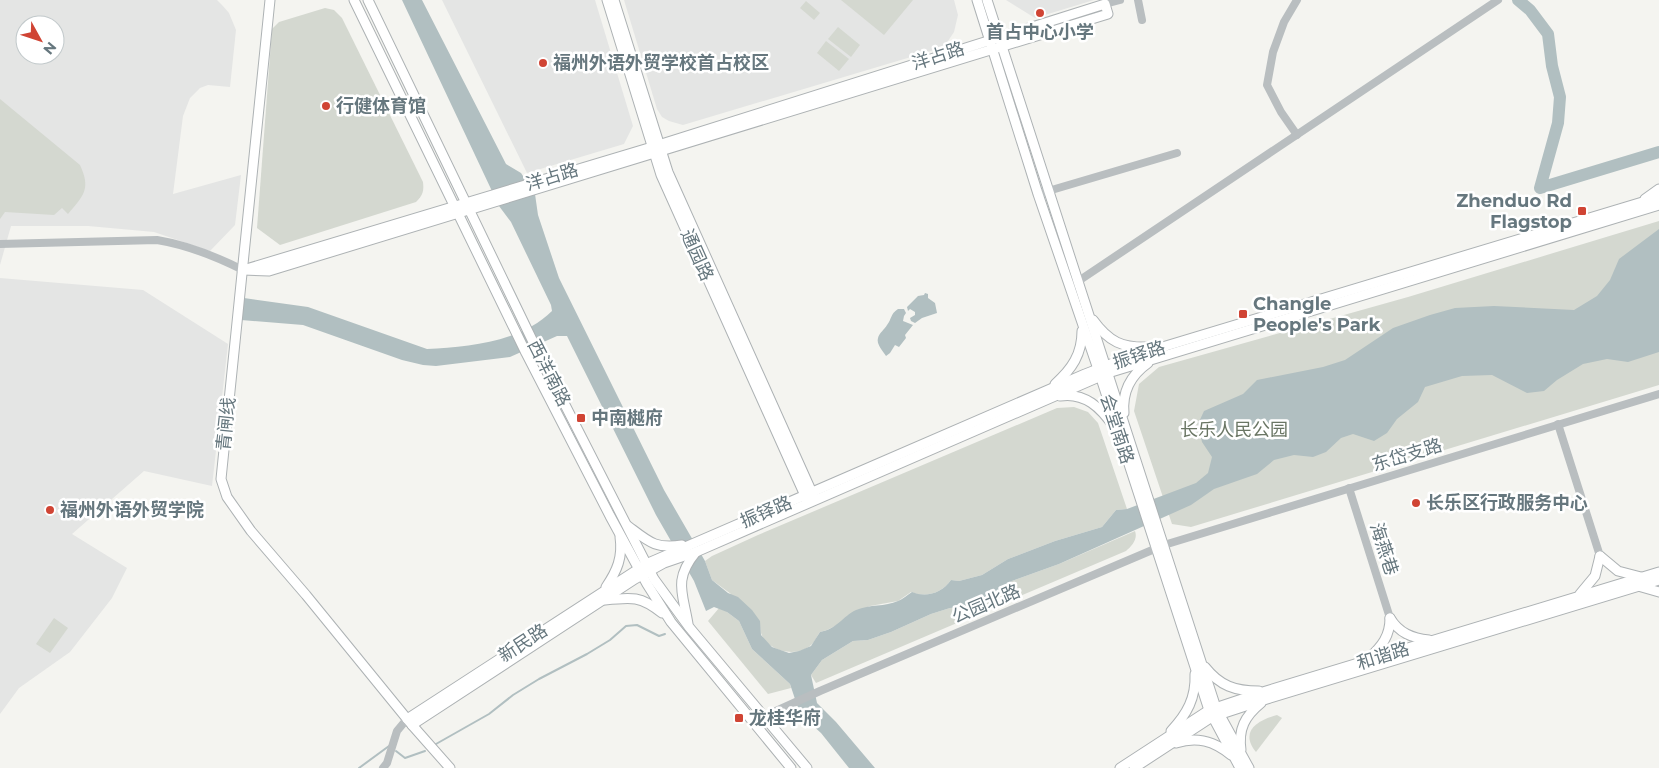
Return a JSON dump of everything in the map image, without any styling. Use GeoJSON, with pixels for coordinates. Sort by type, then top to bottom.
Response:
{"type":"FeatureCollection","features":[{"type":"Feature","properties":{"kind":"main road","name":"青闸线"},"geometry":{"type":"LineString","coordinates":[[270,0],[221,479],[227,497],[251,531],[306,595],[409,722],[450,768]]}},
{"type":"Feature","properties":{"kind":"main road","name":"西洋南路"},"geometry":{"type":"LineString","coordinates":[[354,0],[526,353],[619,531],[644,569],[689,627],[807,768]]}},
{"type":"Feature","properties":{"kind":"main road","name":"西洋南路"},"geometry":{"type":"LineString","coordinates":[[368,0],[536,348],[626,525],[644,569],[671,622],[792,768]]}},
{"type":"Feature","properties":{"kind":"main road","name":"通园路"},"geometry":{"type":"LineString","coordinates":[[607,0],[657,149],[810,497]]}},
{"type":"Feature","properties":{"kind":"main road","name":"通园路"},"geometry":{"type":"LineString","coordinates":[[614,0],[657,149]]}},
{"type":"Feature","properties":{"kind":"main road","name":"会堂南路"},"geometry":{"type":"LineString","coordinates":[[977,0],[998,48],[1049,191],[1080,318],[1103,371]]}},
{"type":"Feature","properties":{"kind":"main road","name":"会堂南路"},"geometry":{"type":"LineString","coordinates":[[987,0],[994,38]]}},
{"type":"Feature","properties":{"kind":"main road","name":"洋占路"},"geometry":{"type":"LineString","coordinates":[[243,270],[467,206],[998,48],[1108,14],[1105,4],[994,38],[657,149]]}},
{"type":"Feature","properties":{"kind":"main road","name":"会堂南路"},"geometry":{"type":"LineString","coordinates":[[998,48],[1038,194],[1073,285],[1088,314],[1103,371],[1214,712],[1239,761],[1248,768]]}},
{"type":"Feature","properties":{"kind":"main road"},"geometry":{"type":"LineString","coordinates":[[1642,203],[1659,189]]}},
{"type":"Feature","properties":{"kind":"main road","name":"振铎路"},"geometry":{"type":"LineString","coordinates":[[644,569],[692,543],[810,497],[1164,346],[1659,197]]}},
{"type":"Feature","properties":{"kind":"main road","name":"振铎路"},"geometry":{"type":"LineString","coordinates":[[1103,371],[1163,357],[1656,207]]}},
{"type":"Feature","properties":{"kind":"main road"},"geometry":{"type":"LineString","coordinates":[[1088,314],[1107,336],[1120,344],[1133,348],[1164,346]]}},
{"type":"Feature","properties":{"kind":"main road"},"geometry":{"type":"LineString","coordinates":[[1048,394],[1072,367],[1076,359],[1081,341],[1080,318]]}},
{"type":"Feature","properties":{"kind":"main road"},"geometry":{"type":"LineString","coordinates":[[1123,433],[1124,402],[1127,388],[1141,368],[1149,362],[1163,357]]}},
{"type":"Feature","properties":{"kind":"main road"},"geometry":{"type":"LineString","coordinates":[[1048,394],[1088,399],[1123,433]]}},
{"type":"Feature","properties":{"kind":"main road","name":"振铎路"},"geometry":{"type":"LineString","coordinates":[[644,569],[696,552],[810,497]]}},
{"type":"Feature","properties":{"kind":"main road"},"geometry":{"type":"LineString","coordinates":[[626,525],[648,541],[660,546],[692,543]]}},
{"type":"Feature","properties":{"kind":"main road"},"geometry":{"type":"LineString","coordinates":[[619,531],[621,550],[618,568],[603,596],[644,600],[671,622]]}},
{"type":"Feature","properties":{"kind":"main road"},"geometry":{"type":"LineString","coordinates":[[689,627],[681,584],[685,568],[696,552]]}},
{"type":"Feature","properties":{"kind":"main road"},"geometry":{"type":"LineString","coordinates":[[1577,597],[1596,576],[1600,556],[1618,571],[1659,592]]}},
{"type":"Feature","properties":{"kind":"main road","name":"新民路"},"geometry":{"type":"LineString","coordinates":[[409,722],[644,569]]}},
{"type":"Feature","properties":{"kind":"main road","name":"和谐路"},"geometry":{"type":"LineString","coordinates":[[1120,768],[1161,746],[1214,712],[1640,582],[1659,572]]}},
{"type":"Feature","properties":{"kind":"main road","name":"和谐路"},"geometry":{"type":"LineString","coordinates":[[1267,695],[1365,661],[1577,597],[1640,582],[1659,580]]}},
{"type":"Feature","properties":{"kind":"main road"},"geometry":{"type":"LineString","coordinates":[[1390,618],[1404,634],[1432,641]]}},
{"type":"Feature","properties":{"kind":"main road"},"geometry":{"type":"LineString","coordinates":[[1365,661],[1384,642],[1388,633],[1390,618]]}},
{"type":"Feature","properties":{"kind":"main road"},"geometry":{"type":"LineString","coordinates":[[1198,665],[1217,681],[1229,688],[1267,695]]}},
{"type":"Feature","properties":{"kind":"main road"},"geometry":{"type":"LineString","coordinates":[[1161,746],[1188,710],[1194,690],[1198,665]]}},
{"type":"Feature","properties":{"kind":"main road"},"geometry":{"type":"LineString","coordinates":[[1239,761],[1243,723],[1267,695]]}},
{"type":"Feature","properties":{"kind":"main road"},"geometry":{"type":"LineString","coordinates":[[1161,746],[1187,740],[1206,741],[1220,747],[1239,761]]}},
{"type":"Feature","properties":{"kind":"main road","name":"和谐路"},"geometry":{"type":"LineString","coordinates":[[1134,768],[1161,746]]}},
{"type":"Feature","properties":{"kind":"street"},"geometry":{"type":"LineString","coordinates":[[1105,4],[1120,0]]}},
{"type":"Feature","properties":{"kind":"street"},"geometry":{"type":"LineString","coordinates":[[1138,0],[1142,20]]}},
{"type":"Feature","properties":{"kind":"street"},"geometry":{"type":"LineString","coordinates":[[1297,0],[1284,22],[1273,52],[1267,86],[1297,135]]}},
{"type":"Feature","properties":{"kind":"street"},"geometry":{"type":"LineString","coordinates":[[1073,285],[1498,0]]}},
{"type":"Feature","properties":{"kind":"street"},"geometry":{"type":"LineString","coordinates":[[1038,194],[1177,153]]}},
{"type":"Feature","properties":{"kind":"street"},"geometry":{"type":"LineString","coordinates":[[0,244],[157,240],[181,244],[243,270]]}},
{"type":"Feature","properties":{"kind":"street","name":"东岱支路"},"geometry":{"type":"LineString","coordinates":[[1160,547],[1659,394]]}},
{"type":"Feature","properties":{"kind":"street"},"geometry":{"type":"LineString","coordinates":[[1558,424],[1600,556]]}},
{"type":"Feature","properties":{"kind":"street","name":"海燕巷"},"geometry":{"type":"LineString","coordinates":[[1349,488],[1390,618]]}},
{"type":"Feature","properties":{"kind":"street","name":"公园北路"},"geometry":{"type":"LineString","coordinates":[[765,716],[1160,547]]}},
{"type":"Feature","properties":{"kind":"street"},"geometry":{"type":"LineString","coordinates":[[382,768],[387,763],[397,731],[409,722]]}},
{"type":"Feature","properties":{"kind":"shaded area"},"geometry":{"type":"Polygon","coordinates":[[[0,0],[217,0],[229,13],[236,30],[230,87],[208,85],[200,88],[190,98],[183,116],[173,194],[241,175],[235,225],[210,251],[154,232],[88,226],[11,226],[0,265],[0,0]]]}},
{"type":"Feature","properties":{"kind":"shaded area"},"geometry":{"type":"Polygon","coordinates":[[[402,0],[422,0],[506,164],[521,173],[535,194],[538,215],[559,278],[664,490],[705,561],[712,580],[728,593],[738,597],[752,610],[760,621],[761,635],[772,647],[789,653],[811,646],[820,632],[835,626],[856,610],[893,603],[912,592],[917,594],[933,593],[943,588],[951,580],[959,581],[982,575],[1008,559],[1055,541],[1102,527],[1116,510],[1127,509],[1196,483],[1208,473],[1212,457],[1202,442],[1198,424],[1204,411],[1243,394],[1257,380],[1323,367],[1345,360],[1393,328],[1455,308],[1494,306],[1574,310],[1597,296],[1610,280],[1619,259],[1659,229],[1659,352],[1628,362],[1607,359],[1583,364],[1557,380],[1544,391],[1527,393],[1492,375],[1462,376],[1425,387],[1418,402],[1397,419],[1387,433],[1374,441],[1353,434],[1341,438],[1326,452],[1313,457],[1294,455],[1274,460],[1257,474],[1214,489],[1191,505],[1059,564],[1012,581],[994,595],[975,606],[950,608],[868,640],[853,641],[822,660],[811,675],[817,703],[836,722],[875,768],[849,768],[821,733],[800,714],[790,684],[752,649],[739,621],[727,612],[714,607],[706,611],[694,581],[656,515],[567,336],[557,336],[510,357],[436,366],[402,360],[303,325],[241,320],[244,298],[308,307],[427,349],[460,347],[494,341],[525,330],[552,311],[551,305],[511,222],[499,206],[402,0]]]}},
{"type":"Feature","properties":{"kind":"shaded area","name":"福州外语外贸学校首占校区"},"geometry":{"type":"Polygon","coordinates":[[[442,0],[595,0],[633,126],[624,144],[527,173],[442,0]]]}},
{"type":"Feature","properties":{"kind":"shaded area"},"geometry":{"type":"Polygon","coordinates":[[[624,0],[954,0],[958,15],[954,32],[941,48],[683,125],[662,117],[657,109],[624,0]]]}},
{"type":"Feature","properties":{"kind":"shaded area","name":"首占中心小学"},"geometry":{"type":"Polygon","coordinates":[[[1006,0],[1094,0],[1035,18],[1006,0]]]}},
{"type":"Feature","properties":{"kind":"shaded area","name":"福州外语外贸学院"},"geometry":{"type":"Polygon","coordinates":[[[0,278],[143,290],[228,344],[212,486],[144,471],[72,534],[127,568],[112,598],[70,652],[19,688],[0,714],[0,278]]]}},
{"type":"Feature","properties":{"kind":"shaded area"},"geometry":{"type":"Polygon","coordinates":[[[925,293],[935,303],[937,313],[922,318],[915,323],[910,318],[915,315],[915,312],[910,309],[908,311],[907,307],[918,296],[925,293]]]}},
{"type":"Feature","properties":{"kind":"shaded area"},"geometry":{"type":"Polygon","coordinates":[[[898,309],[904,309],[906,313],[903,321],[913,325],[899,347],[895,345],[886,356],[879,345],[878,338],[898,309]]]}},
{"type":"Feature","properties":{"kind":"green space"},"geometry":{"type":"Polygon","coordinates":[[[841,0],[913,0],[884,35],[841,0]]]}},
{"type":"Feature","properties":{"kind":"green space"},"geometry":{"type":"Polygon","coordinates":[[[806,1],[820,13],[814,20],[800,8],[806,1]]]}},
{"type":"Feature","properties":{"kind":"green space","name":"行健体育馆"},"geometry":{"type":"Polygon","coordinates":[[[325,8],[334,10],[342,18],[423,182],[423,190],[422,195],[416,202],[280,245],[257,228],[272,29],[279,22],[325,8]]]}},
{"type":"Feature","properties":{"kind":"green space"},"geometry":{"type":"Polygon","coordinates":[[[838,27],[860,45],[851,57],[828,39],[838,27]]]}},
{"type":"Feature","properties":{"kind":"green space"},"geometry":{"type":"Polygon","coordinates":[[[826,41],[849,59],[839,71],[817,53],[826,41]]]}},
{"type":"Feature","properties":{"kind":"green space"},"geometry":{"type":"Polygon","coordinates":[[[0,99],[80,165],[85,180],[84,191],[68,214],[62,208],[54,215],[5,212],[0,219],[0,99]]]}},
{"type":"Feature","properties":{"kind":"green space","name":"长乐人民公园"},"geometry":{"type":"Polygon","coordinates":[[[1659,221],[1659,385],[1191,527],[1172,524],[1134,411],[1139,384],[1159,367],[1408,297],[1659,221]]]}},
{"type":"Feature","properties":{"kind":"green space"},"geometry":{"type":"Polygon","coordinates":[[[1074,407],[1088,412],[1098,423],[1127,509],[1116,510],[1102,527],[1055,541],[1008,559],[982,575],[959,581],[951,580],[943,588],[933,593],[917,594],[911,592],[898,601],[870,606],[848,616],[839,624],[820,632],[811,645],[798,651],[791,652],[776,649],[764,640],[760,621],[727,612],[739,621],[752,649],[790,684],[791,688],[768,694],[708,621],[731,594],[712,580],[705,561],[712,556],[1057,408],[1074,407]]]}},
{"type":"Feature","properties":{"kind":"green space"},"geometry":{"type":"Polygon","coordinates":[[[1135,531],[1135,540],[1126,551],[816,683],[811,675],[822,660],[853,641],[868,640],[950,608],[975,606],[994,595],[1012,581],[1059,564],[1135,531]]]}},
{"type":"Feature","properties":{"kind":"green space"},"geometry":{"type":"Polygon","coordinates":[[[54,618],[68,628],[50,653],[36,644],[54,618]]]}},
{"type":"Feature","properties":{"kind":"green space"},"geometry":{"type":"Polygon","coordinates":[[[1277,715],[1282,718],[1256,752],[1251,745],[1250,732],[1258,723],[1277,715]]]}},
{"type":"Feature","properties":{"kind":"waterway"},"geometry":{"type":"LineString","coordinates":[[1518,0],[1530,10],[1548,34],[1552,66],[1560,97],[1558,123],[1540,188],[1659,152]]}},
{"type":"Feature","properties":{"kind":"waterway"},"geometry":{"type":"LineString","coordinates":[[436,744],[489,714],[513,695],[539,679],[610,640],[626,626],[637,625],[659,636],[665,634]]}},
{"type":"Feature","properties":{"kind":"waterway"},"geometry":{"type":"LineString","coordinates":[[359,768],[389,746]]}},
{"type":"Feature","properties":{"kind":"waterway"},"geometry":{"type":"LineString","coordinates":[[396,751],[405,758],[425,751]]}},
{"type":"Feature","properties":{"kind":"place","name":"首占中心小学"},"geometry":{"type":"Point","coordinates":[1040,13]}},
{"type":"Feature","properties":{"kind":"place","name":"福州外语外贸学校首占校区"},"geometry":{"type":"Point","coordinates":[543,63]}},
{"type":"Feature","properties":{"kind":"place","name":"行健体育馆"},"geometry":{"type":"Point","coordinates":[326,106]}},
{"type":"Feature","properties":{"kind":"place","name":"Zhenduo Rd Flagstop"},"geometry":{"type":"Point","coordinates":[1582,211]}},
{"type":"Feature","properties":{"kind":"place","name":"Changle People's Park"},"geometry":{"type":"Point","coordinates":[1243,314]}},
{"type":"Feature","properties":{"kind":"place","name":"中南樾府"},"geometry":{"type":"Point","coordinates":[581,418]}},
{"type":"Feature","properties":{"kind":"place","name":"长乐区行政服务中心"},"geometry":{"type":"Point","coordinates":[1416,503]}},
{"type":"Feature","properties":{"kind":"place","name":"福州外语外贸学院"},"geometry":{"type":"Point","coordinates":[50,510]}},
{"type":"Feature","properties":{"kind":"place","name":"龙桂华府"},"geometry":{"type":"Point","coordinates":[739,718]}}]}
